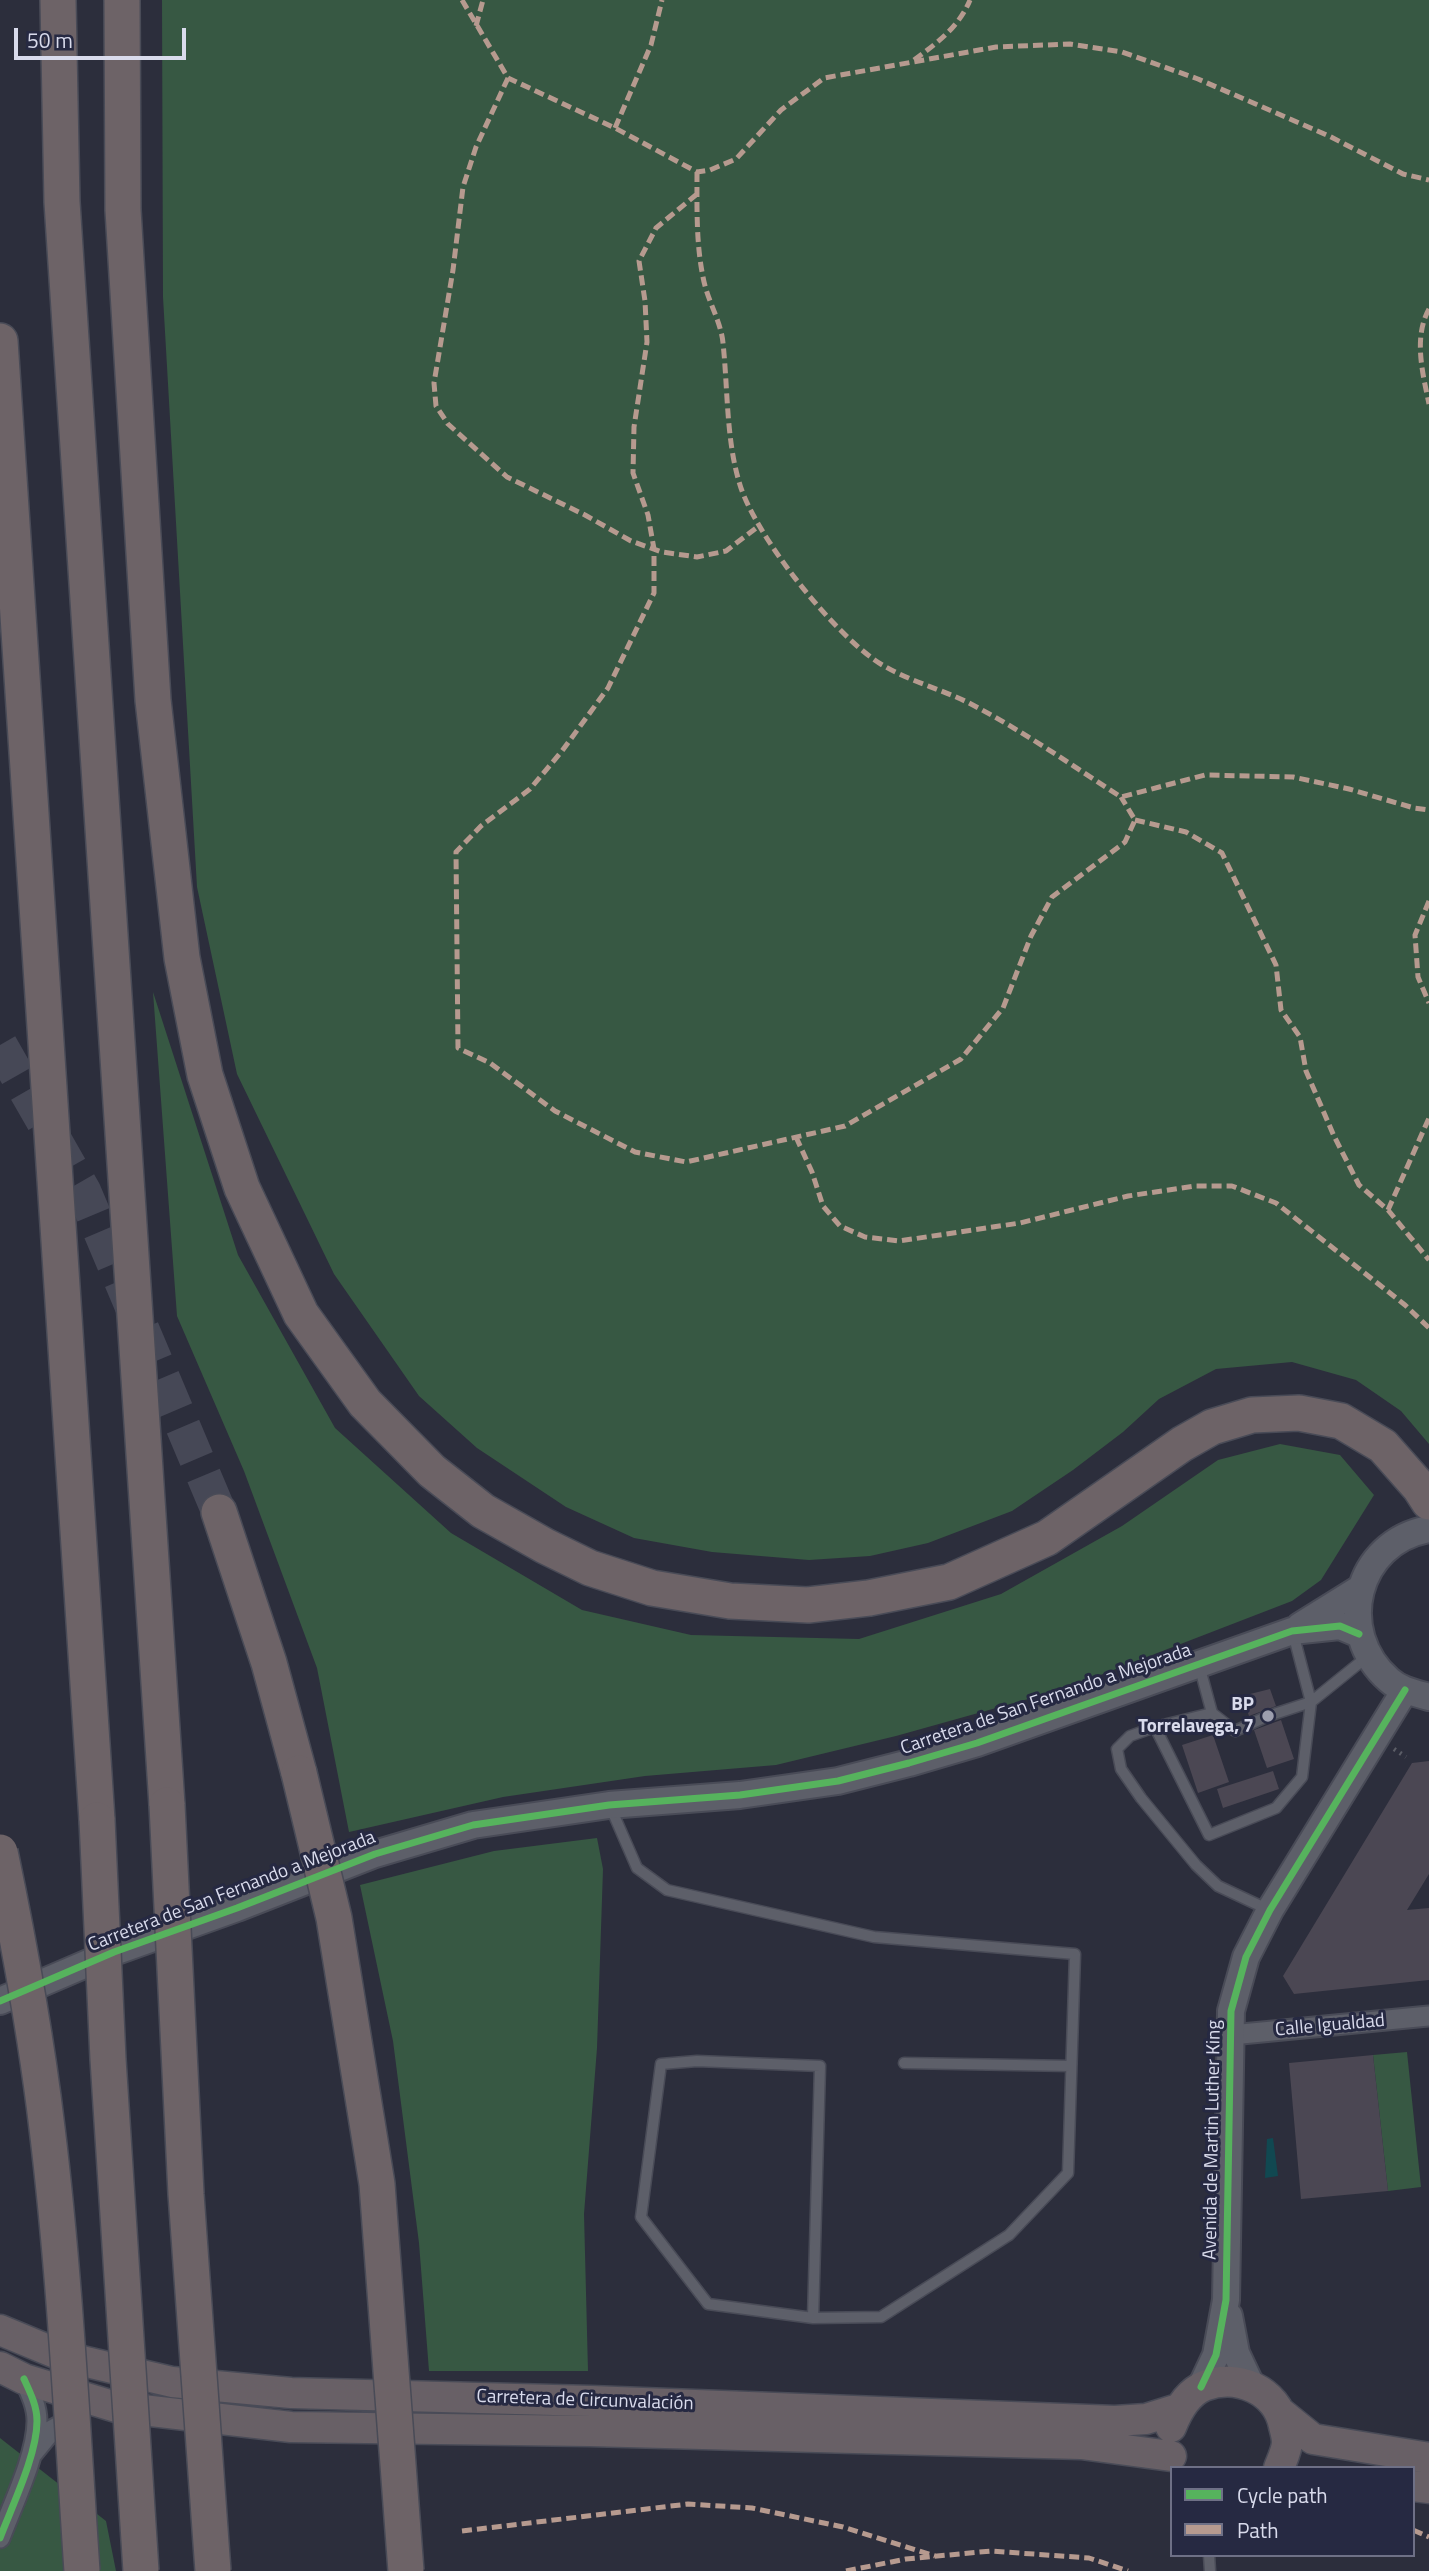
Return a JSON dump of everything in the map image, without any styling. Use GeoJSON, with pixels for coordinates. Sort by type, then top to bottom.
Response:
{"type":"FeatureCollection","features":[{"type":"Feature","properties":{"kind":"highway"},"geometry":{"type":"LineString","coordinates":[[58,0],[62,202],[167,1805],[186,2194],[213,2571]]}},
{"type":"Feature","properties":{"kind":"highway"},"geometry":{"type":"LineString","coordinates":[[122,0],[123,210],[149,646],[154,714],[182,958],[205,1075],[242,1188],[301,1314],[365,1403],[432,1471],[483,1511],[545,1546],[590,1568],[652,1588],[730,1601],[808,1605],[869,1598],[949,1582],[1047,1538],[1182,1444],[1212,1427],[1252,1415],[1299,1413],[1341,1421],[1383,1446],[1429,1502]]}},
{"type":"Feature","properties":{"kind":"highway"},"geometry":{"type":"LineString","coordinates":[[0,341],[97,1820],[108,2059],[141,2571]]}},
{"type":"Feature","properties":{"kind":"highway"},"geometry":{"type":"LineString","coordinates":[[219,1512],[269,1663],[334,1918],[377,2184],[406,2571]]}},
{"type":"Feature","properties":{"kind":"highway"},"geometry":{"type":"LineString","coordinates":[[0,1852],[22,1961],[47,2127],[62,2281],[82,2571]]}},
{"type":"Feature","properties":{"kind":"main road","name":"Carretera de Circunvalación"},"geometry":{"type":"LineString","coordinates":[[0,2330],[65,2357],[172,2382],[290,2393],[618,2402],[1115,2421],[1146,2419],[1178,2409]]}},
{"type":"Feature","properties":{"kind":"main road","name":"Carretera de Circunvalación"},"geometry":{"type":"LineString","coordinates":[[12,2373],[116,2407],[291,2427],[589,2431],[1081,2444],[1175,2462]]}},
{"type":"Feature","properties":{"kind":"main road"},"geometry":{"type":"LineString","coordinates":[[1175,2462],[1170,2431],[1178,2409],[1201,2387],[1225,2381],[1251,2385],[1273,2401],[1282,2414],[1312,2439],[1429,2458]]}},
{"type":"Feature","properties":{"kind":"main road"},"geometry":{"type":"LineString","coordinates":[[1280,2466],[1287,2442],[1282,2414]]}},
{"type":"Feature","properties":{"kind":"street"},"geometry":{"type":"LineString","coordinates":[[1364,1645],[1357,1610],[1361,1588],[1370,1567],[1395,1542],[1414,1532],[1429,1529]]}},
{"type":"Feature","properties":{"kind":"street"},"geometry":{"type":"LineString","coordinates":[[1292,1631],[1361,1588]]}},
{"type":"Feature","properties":{"kind":"street"},"geometry":{"type":"LineString","coordinates":[[1292,1631],[1340,1626],[1364,1645],[1389,1680],[1417,1694]]}},
{"type":"Feature","properties":{"kind":"street","name":"Carretera de San Fernando a Mejorada"},"geometry":{"type":"LineString","coordinates":[[0,2001],[114,1952],[375,1854],[473,1825],[609,1805],[740,1796],[838,1781],[977,1743],[1292,1631]]}},
{"type":"Feature","properties":{"kind":"street","name":"Avenida de Martin Luther King"},"geometry":{"type":"LineString","coordinates":[[1226,2300],[1231,2011],[1245,1957],[1270,1910],[1417,1694]]}},
{"type":"Feature","properties":{"kind":"street","name":"Calle Igualdad"},"geometry":{"type":"LineString","coordinates":[[1231,2035],[1429,2016]]}},
{"type":"Feature","properties":{"kind":"street"},"geometry":{"type":"LineString","coordinates":[[1226,2300],[1236,2353],[1251,2385]]}},
{"type":"Feature","properties":{"kind":"street"},"geometry":{"type":"LineString","coordinates":[[1201,2387],[1216,2354],[1226,2300]]}},
{"type":"Feature","properties":{"kind":"street"},"geometry":{"type":"LineString","coordinates":[[0,2538],[30,2457],[37,2421],[34,2400],[12,2373]]}},
{"type":"Feature","properties":{"kind":"street"},"geometry":{"type":"LineString","coordinates":[[30,2457],[52,2430],[73,2416],[116,2407]]}},
{"type":"Feature","properties":{"kind":"lane"},"geometry":{"type":"LineString","coordinates":[[1155,1727],[1209,1835],[1276,1808],[1302,1777],[1311,1702],[1292,1631]]}},
{"type":"Feature","properties":{"kind":"lane"},"geometry":{"type":"LineString","coordinates":[[1199,1665],[1212,1713],[1235,1731],[1268,1716],[1311,1702],[1364,1645]]}},
{"type":"Feature","properties":{"kind":"lane"},"geometry":{"type":"LineString","coordinates":[[1212,1713],[1155,1727],[1130,1737],[1117,1749],[1121,1769],[1196,1865],[1218,1886],[1270,1910]]}},
{"type":"Feature","properties":{"kind":"lane"},"geometry":{"type":"LineString","coordinates":[[609,1805],[637,1868],[667,1890],[874,1937],[1075,1954],[1068,2173],[1009,2235],[881,2317],[813,2318],[708,2304],[641,2217],[662,2064],[698,2061],[820,2066],[813,2318]]}},
{"type":"Feature","properties":{"kind":"lane"},"geometry":{"type":"LineString","coordinates":[[904,2063],[1072,2066]]}},
{"type":"Feature","properties":{"kind":"shaded area"},"geometry":{"type":"Polygon","coordinates":[[[162,0],[1429,0],[1429,1444],[1401,1411],[1356,1380],[1292,1362],[1216,1369],[1159,1399],[1123,1432],[1012,1511],[928,1543],[870,1556],[809,1560],[712,1552],[634,1538],[566,1507],[477,1448],[419,1396],[334,1274],[237,1074],[197,887],[163,297],[162,0]]]}},
{"type":"Feature","properties":{"kind":"shaded area"},"geometry":{"type":"Polygon","coordinates":[[[153,992],[238,1255],[335,1428],[451,1533],[582,1610],[691,1635],[859,1639],[1001,1594],[1122,1526],[1218,1460],[1280,1444],[1340,1455],[1374,1495],[1321,1580],[1292,1601],[1064,1689],[896,1736],[776,1765],[645,1776],[503,1797],[349,1832],[317,1668],[244,1471],[177,1316],[153,992]]]}},
{"type":"Feature","properties":{"kind":"shaded area"},"geometry":{"type":"Polygon","coordinates":[[[597,1838],[603,1869],[597,2048],[584,2214],[588,2371],[429,2371],[419,2243],[393,2041],[360,1885],[494,1851],[597,1838]]]}},
{"type":"Feature","properties":{"kind":"shaded area"},"geometry":{"type":"Polygon","coordinates":[[[1407,2052],[1421,2187],[1388,2191],[1373,2055],[1407,2052]]]}},
{"type":"Feature","properties":{"kind":"shaded area"},"geometry":{"type":"Polygon","coordinates":[[[1273,2138],[1278,2176],[1265,2178],[1267,2139],[1273,2138]]]}},
{"type":"Feature","properties":{"kind":"shaded area"},"geometry":{"type":"Polygon","coordinates":[[[0,2438],[106,2521],[116,2571],[0,2571],[0,2438]]]}},
{"type":"Feature","properties":{"kind":"building"},"geometry":{"type":"Polygon","coordinates":[[[1270,1689],[1276,1706],[1249,1716],[1242,1696],[1270,1689]]]}},
{"type":"Feature","properties":{"kind":"building"},"geometry":{"type":"Polygon","coordinates":[[[1281,1720],[1294,1759],[1267,1768],[1254,1730],[1281,1720]]]}},
{"type":"Feature","properties":{"kind":"building"},"geometry":{"type":"Polygon","coordinates":[[[1213,1735],[1229,1782],[1198,1793],[1182,1745],[1213,1735]]]}},
{"type":"Feature","properties":{"kind":"building"},"geometry":{"type":"Polygon","coordinates":[[[1429,1761],[1429,1874],[1407,1910],[1429,1908],[1429,1980],[1294,1994],[1283,1976],[1412,1763],[1429,1761]]]}},
{"type":"Feature","properties":{"kind":"building"},"geometry":{"type":"Polygon","coordinates":[[[1273,1771],[1279,1789],[1223,1808],[1217,1789],[1273,1771]]]}},
{"type":"Feature","properties":{"kind":"building"},"geometry":{"type":"Polygon","coordinates":[[[1373,2055],[1388,2191],[1301,2199],[1289,2063],[1373,2055]]]}},
{"type":"Feature","properties":{"kind":"tunnel"},"geometry":{"type":"LineString","coordinates":[[0,1045],[84,1192],[219,1512]]}},
{"type":"Feature","properties":{"kind":"marked path"},"geometry":{"type":"LineString","coordinates":[[462,0],[508,78],[615,128],[697,172],[710,170],[736,159],[781,110],[824,78],[996,47],[1070,44],[1122,52],[1198,79],[1329,136],[1403,174],[1429,180]]}},
{"type":"Feature","properties":{"kind":"marked path"},"geometry":{"type":"LineString","coordinates":[[476,26],[483,0]]}},
{"type":"Feature","properties":{"kind":"marked path"},"geometry":{"type":"LineString","coordinates":[[615,128],[651,45],[662,0]]}},
{"type":"Feature","properties":{"kind":"marked path"},"geometry":{"type":"LineString","coordinates":[[914,60],[954,26],[970,0]]}},
{"type":"Feature","properties":{"kind":"marked path"},"geometry":{"type":"LineString","coordinates":[[508,78],[476,147],[463,187],[453,270],[434,383],[436,406],[448,424],[507,477],[631,541],[662,552],[697,557],[726,551],[760,525]]}},
{"type":"Feature","properties":{"kind":"marked path"},"geometry":{"type":"LineString","coordinates":[[697,172],[697,225],[701,264],[705,286],[722,335],[730,433],[740,485],[763,531],[800,585],[865,653],[894,671],[987,712],[1121,797],[1205,775],[1293,777],[1429,810]]}},
{"type":"Feature","properties":{"kind":"marked path"},"geometry":{"type":"LineString","coordinates":[[697,194],[656,228],[639,261],[647,342],[634,427],[633,473],[648,515],[654,549],[654,593],[608,688],[562,751],[530,789],[481,826],[456,852],[458,1048],[490,1063],[555,1111],[635,1152],[686,1162],[845,1126],[961,1059],[1003,1008],[1031,936],[1052,897],[1125,842],[1135,820],[1121,797]]}},
{"type":"Feature","properties":{"kind":"marked path"},"geometry":{"type":"LineString","coordinates":[[1429,309],[1424,320],[1420,344],[1429,404]]}},
{"type":"Feature","properties":{"kind":"marked path"},"geometry":{"type":"LineString","coordinates":[[1135,820],[1186,832],[1222,853],[1276,965],[1281,1010],[1300,1037],[1306,1071],[1334,1136],[1359,1185],[1388,1210],[1429,1260]]}},
{"type":"Feature","properties":{"kind":"marked path"},"geometry":{"type":"LineString","coordinates":[[1429,901],[1415,935],[1418,977],[1429,1003]]}},
{"type":"Feature","properties":{"kind":"marked path"},"geometry":{"type":"LineString","coordinates":[[1388,1210],[1429,1118]]}},
{"type":"Feature","properties":{"kind":"marked path"},"geometry":{"type":"LineString","coordinates":[[796,1137],[812,1172],[823,1206],[840,1226],[865,1237],[899,1241],[1020,1223],[1128,1196],[1195,1186],[1232,1186],[1276,1203],[1405,1305],[1429,1328]]}},
{"type":"Feature","properties":{"kind":"marked path"},"geometry":{"type":"LineString","coordinates":[[462,2531],[688,2504],[752,2508],[843,2527],[935,2556]]}},
{"type":"Feature","properties":{"kind":"marked path"},"geometry":{"type":"LineString","coordinates":[[1415,2531],[1429,2537]]}},
{"type":"Feature","properties":{"kind":"marked path"},"geometry":{"type":"LineString","coordinates":[[846,2571],[906,2559],[991,2551],[1089,2558],[1128,2571]]}},
{"type":"Feature","properties":{"kind":"cycle path"},"geometry":{"type":"LineString","coordinates":[[0,2001],[114,1952],[375,1854],[473,1825],[609,1805],[740,1795],[838,1781],[977,1743],[1292,1631],[1340,1626],[1359,1634]]}},
{"type":"Feature","properties":{"kind":"cycle path"},"geometry":{"type":"LineString","coordinates":[[1201,2387],[1216,2355],[1226,2300],[1231,2011],[1246,1957],[1270,1910],[1405,1690]]}},
{"type":"Feature","properties":{"kind":"cycle path"},"geometry":{"type":"LineString","coordinates":[[0,2538],[28,2465],[36,2434],[36,2410],[24,2379]]}},
{"type":"Feature","properties":{"kind":"place","name":"BP Torrelavega, 7"},"geometry":{"type":"Point","coordinates":[1268,1716]}}]}
